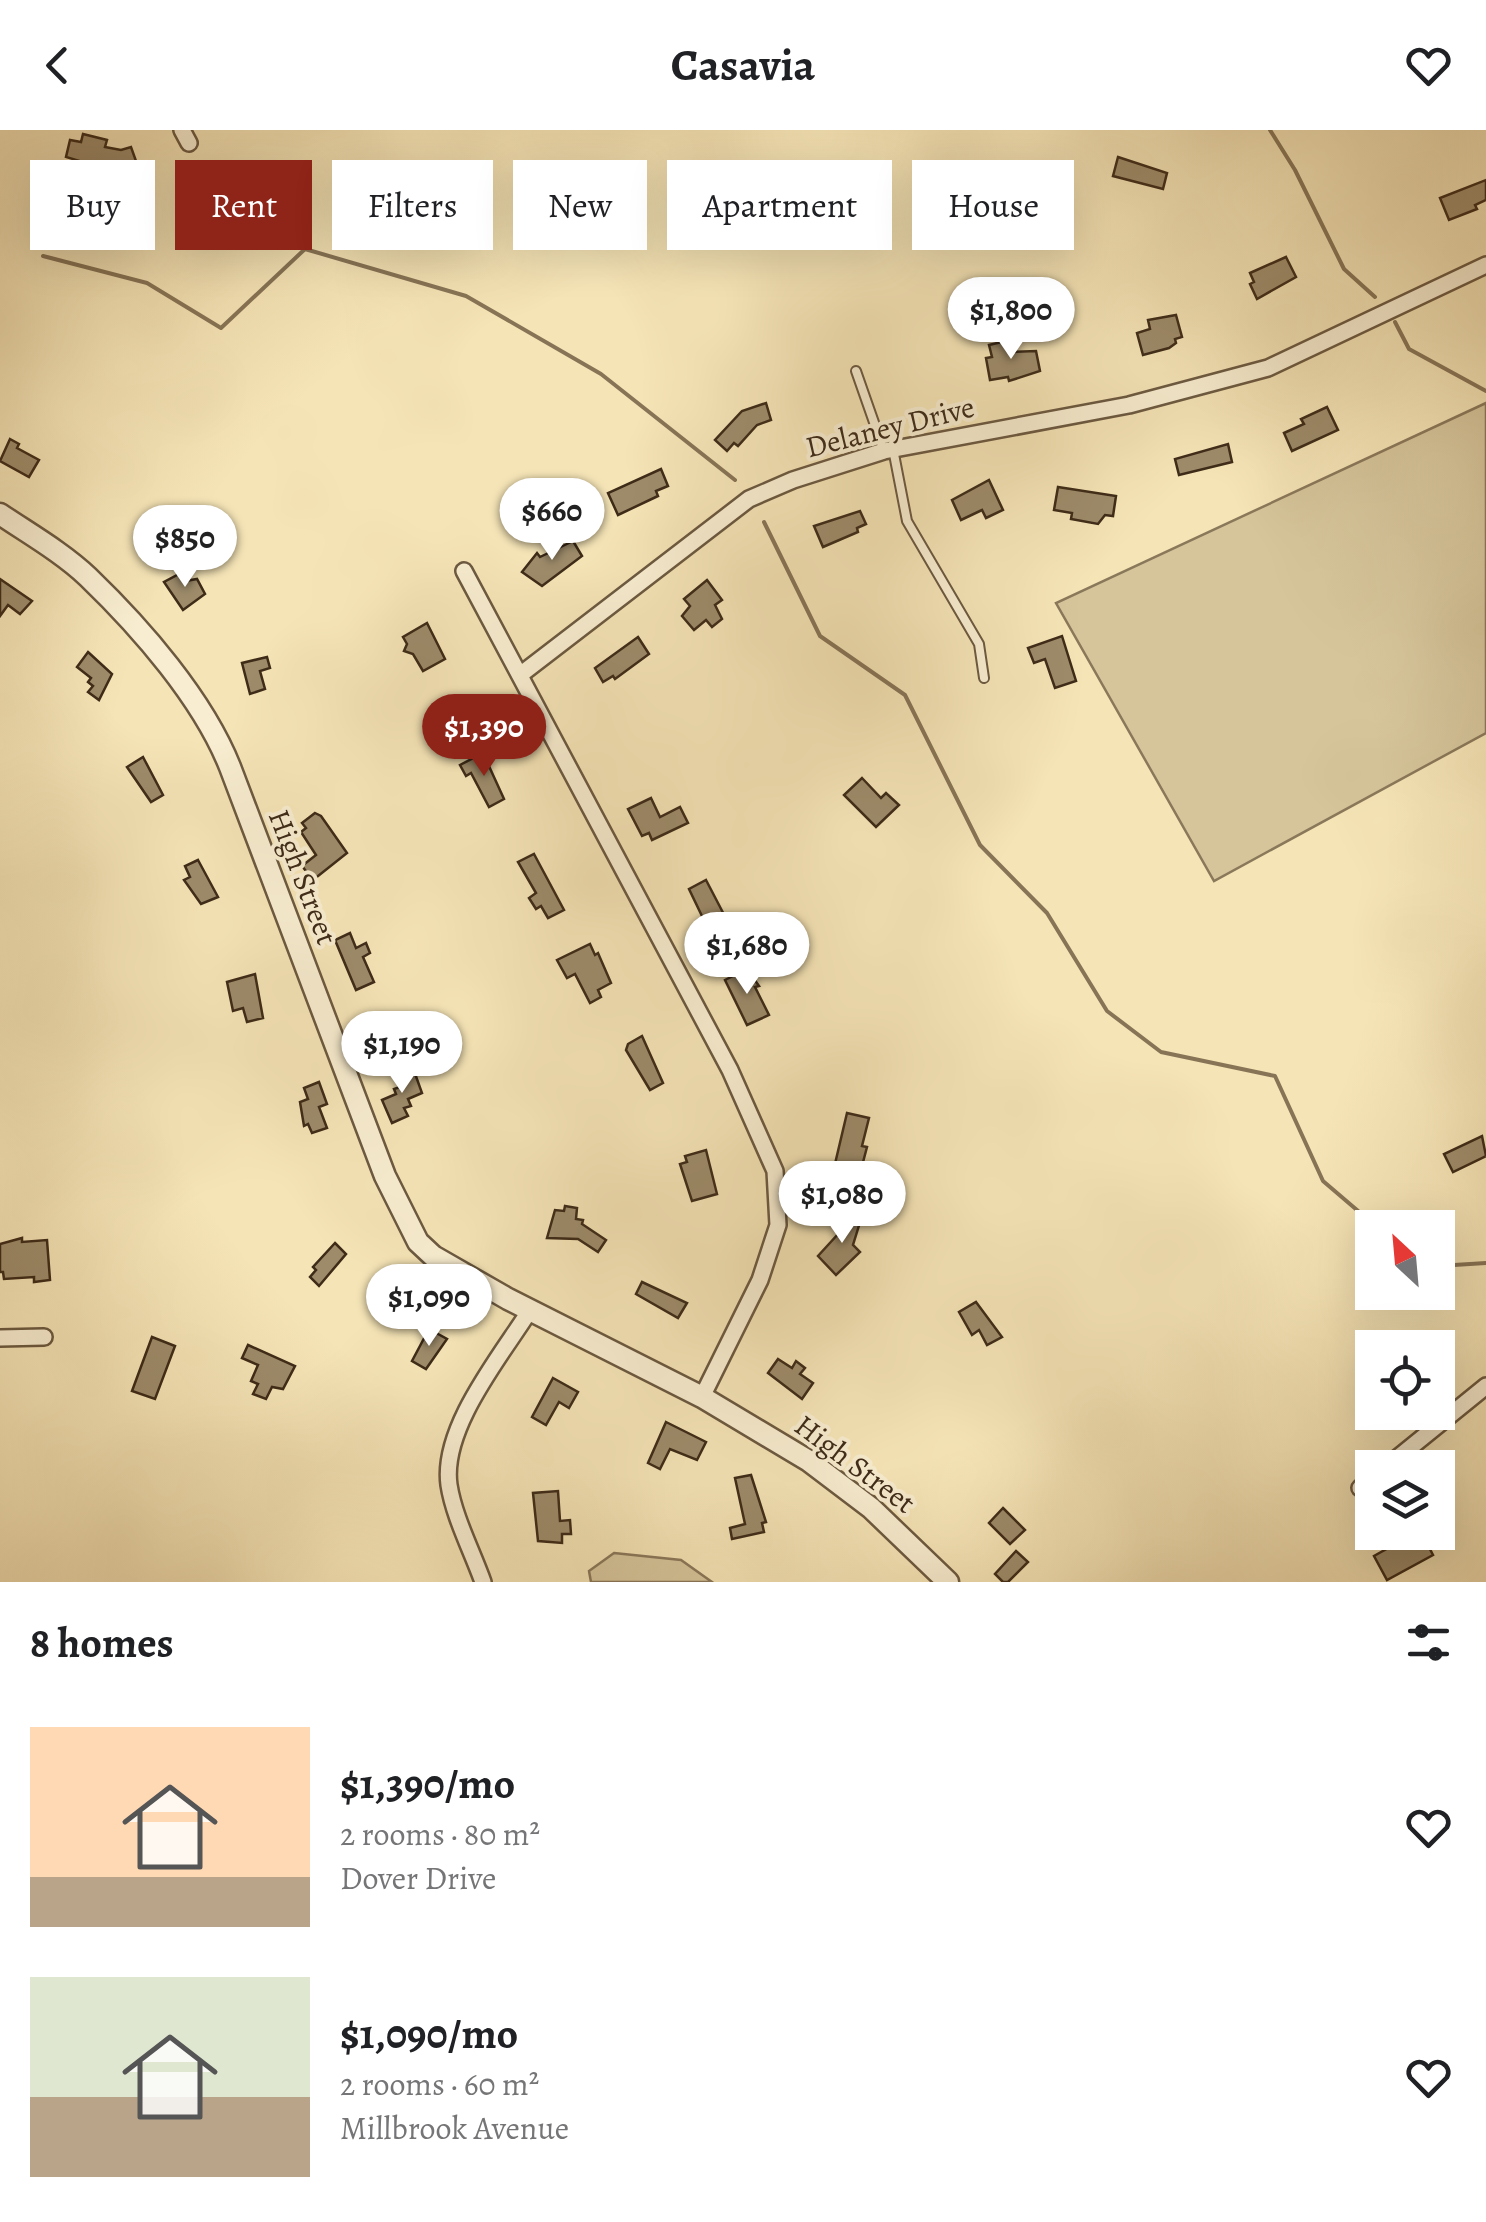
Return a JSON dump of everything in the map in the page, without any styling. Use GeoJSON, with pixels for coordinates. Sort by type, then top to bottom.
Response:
{"type":"FeatureCollection","features":[{"type":"Feature","properties":{"kind":"street","name":"Delaney Drive"},"geometry":{"type":"LineString","coordinates":[[520,675],[749,499],[793,480],[888,450],[1129,406],[1268,368],[1486,265]]}},
{"type":"Feature","properties":{"kind":"street","name":"High Street"},"geometry":{"type":"LineString","coordinates":[[0,514],[89,578],[163,661],[209,722],[230,767],[408,1228],[434,1256],[530,1310],[702,1397],[838,1482],[948,1582]]}},
{"type":"Feature","properties":{"kind":"street"},"geometry":{"type":"LineString","coordinates":[[464,571],[730,1070],[775,1171],[778,1225],[760,1280],[702,1397]]}},
{"type":"Feature","properties":{"kind":"street"},"geometry":{"type":"LineString","coordinates":[[482,1582],[449,1486],[450,1454],[464,1416],[530,1310]]}},
{"type":"Feature","properties":{"kind":"street"},"geometry":{"type":"LineString","coordinates":[[0,1338],[44,1337]]}},
{"type":"Feature","properties":{"kind":"street"},"geometry":{"type":"LineString","coordinates":[[1407,1450],[1486,1386]]}},
{"type":"Feature","properties":{"kind":"lane"},"geometry":{"type":"LineString","coordinates":[[856,372],[888,450],[908,521],[979,644],[984,678]]}},
{"type":"Feature","properties":{"kind":"shaded area"},"geometry":{"type":"Polygon","coordinates":[[[1486,403],[1486,733],[1214,881],[1056,603],[1486,403]]]}},
{"type":"Feature","properties":{"kind":"shaded area"},"geometry":{"type":"Polygon","coordinates":[[[614,1553],[681,1560],[712,1582],[591,1582],[589,1571],[614,1553]]]}},
{"type":"Feature","properties":{"kind":"building"},"geometry":{"type":"Polygon","coordinates":[[[83,134],[107,140],[105,147],[131,147],[136,160],[66,157],[70,140],[81,142],[83,134]]]}},
{"type":"Feature","properties":{"kind":"building"},"geometry":{"type":"Polygon","coordinates":[[[1118,157],[1167,173],[1163,189],[1113,176],[1118,157]]]}},
{"type":"Feature","properties":{"kind":"building"},"geometry":{"type":"Polygon","coordinates":[[[1486,180],[1486,200],[1475,205],[1477,209],[1449,220],[1440,198],[1486,180]]]}},
{"type":"Feature","properties":{"kind":"building"},"geometry":{"type":"Polygon","coordinates":[[[1286,257],[1296,277],[1257,299],[1250,273],[1286,257]]]}},
{"type":"Feature","properties":{"kind":"building"},"geometry":{"type":"Polygon","coordinates":[[[1176,315],[1182,337],[1169,348],[1143,355],[1137,333],[1150,329],[1148,320],[1176,315]]]}},
{"type":"Feature","properties":{"kind":"building"},"geometry":{"type":"Polygon","coordinates":[[[1010,340],[1013,352],[1036,351],[1040,371],[1009,381],[1008,377],[990,380],[986,358],[992,357],[989,345],[1010,340]]]}},
{"type":"Feature","properties":{"kind":"building"},"geometry":{"type":"Polygon","coordinates":[[[766,403],[771,420],[757,425],[738,446],[734,443],[727,451],[715,440],[742,411],[766,403]]]}},
{"type":"Feature","properties":{"kind":"building"},"geometry":{"type":"Polygon","coordinates":[[[1327,407],[1338,430],[1292,451],[1284,433],[1304,424],[1301,419],[1327,407]]]}},
{"type":"Feature","properties":{"kind":"building"},"geometry":{"type":"Polygon","coordinates":[[[10,439],[19,444],[17,448],[39,460],[29,477],[0,461],[10,439]]]}},
{"type":"Feature","properties":{"kind":"building"},"geometry":{"type":"Polygon","coordinates":[[[1228,444],[1232,462],[1179,475],[1175,459],[1228,444]]]}},
{"type":"Feature","properties":{"kind":"building"},"geometry":{"type":"Polygon","coordinates":[[[661,469],[668,486],[656,491],[658,496],[618,515],[608,493],[661,469]]]}},
{"type":"Feature","properties":{"kind":"building"},"geometry":{"type":"Polygon","coordinates":[[[989,480],[1003,510],[986,518],[982,510],[961,520],[952,500],[989,480]]]}},
{"type":"Feature","properties":{"kind":"building"},"geometry":{"type":"Polygon","coordinates":[[[1058,487],[1116,496],[1113,516],[1105,515],[1098,524],[1071,519],[1072,513],[1054,510],[1058,487]]]}},
{"type":"Feature","properties":{"kind":"building"},"geometry":{"type":"Polygon","coordinates":[[[860,511],[866,524],[857,528],[858,532],[823,547],[814,526],[860,511]]]}},
{"type":"Feature","properties":{"kind":"building"},"geometry":{"type":"Polygon","coordinates":[[[573,541],[582,556],[542,586],[522,572],[537,553],[540,557],[573,541]]]}},
{"type":"Feature","properties":{"kind":"building"},"geometry":{"type":"Polygon","coordinates":[[[181,573],[185,581],[197,579],[205,594],[183,610],[164,582],[181,573]]]}},
{"type":"Feature","properties":{"kind":"building"},"geometry":{"type":"Polygon","coordinates":[[[0,579],[32,601],[20,614],[8,605],[0,616],[0,579]]]}},
{"type":"Feature","properties":{"kind":"building"},"geometry":{"type":"Polygon","coordinates":[[[707,580],[722,600],[715,605],[722,619],[712,627],[706,620],[694,630],[682,616],[690,606],[684,599],[707,580]]]}},
{"type":"Feature","properties":{"kind":"building"},"geometry":{"type":"Polygon","coordinates":[[[427,623],[445,659],[423,671],[413,654],[404,651],[407,644],[403,637],[427,623]]]}},
{"type":"Feature","properties":{"kind":"building"},"geometry":{"type":"Polygon","coordinates":[[[1062,636],[1076,681],[1055,688],[1045,659],[1034,663],[1028,648],[1062,636]]]}},
{"type":"Feature","properties":{"kind":"building"},"geometry":{"type":"Polygon","coordinates":[[[638,637],[649,654],[615,679],[613,676],[603,682],[595,668],[638,637]]]}},
{"type":"Feature","properties":{"kind":"building"},"geometry":{"type":"Polygon","coordinates":[[[88,652],[112,674],[99,700],[88,692],[93,686],[88,682],[91,678],[77,667],[88,652]]]}},
{"type":"Feature","properties":{"kind":"building"},"geometry":{"type":"Polygon","coordinates":[[[267,657],[270,668],[260,671],[265,689],[250,694],[242,663],[267,657]]]}},
{"type":"Feature","properties":{"kind":"building"},"geometry":{"type":"Polygon","coordinates":[[[483,753],[504,799],[489,807],[471,773],[466,776],[460,765],[483,753]]]}},
{"type":"Feature","properties":{"kind":"building"},"geometry":{"type":"Polygon","coordinates":[[[143,757],[163,795],[151,802],[127,767],[143,757]]]}},
{"type":"Feature","properties":{"kind":"building"},"geometry":{"type":"Polygon","coordinates":[[[862,778],[881,798],[886,793],[899,805],[876,827],[844,795],[862,778]]]}},
{"type":"Feature","properties":{"kind":"building"},"geometry":{"type":"Polygon","coordinates":[[[651,798],[660,817],[680,807],[688,823],[652,840],[649,833],[642,836],[628,809],[651,798]]]}},
{"type":"Feature","properties":{"kind":"building"},"geometry":{"type":"Polygon","coordinates":[[[315,813],[347,853],[313,880],[302,866],[316,855],[301,832],[306,828],[302,823],[315,813]]]}},
{"type":"Feature","properties":{"kind":"building"},"geometry":{"type":"Polygon","coordinates":[[[534,854],[564,910],[548,918],[541,906],[536,909],[529,898],[536,893],[518,862],[534,854]]]}},
{"type":"Feature","properties":{"kind":"building"},"geometry":{"type":"Polygon","coordinates":[[[198,860],[218,897],[201,904],[184,880],[190,877],[185,866],[198,860]]]}},
{"type":"Feature","properties":{"kind":"building"},"geometry":{"type":"Polygon","coordinates":[[[706,880],[731,928],[713,939],[689,889],[706,880]]]}},
{"type":"Feature","properties":{"kind":"building"},"geometry":{"type":"Polygon","coordinates":[[[350,933],[356,948],[366,943],[370,953],[363,957],[374,982],[356,990],[335,940],[350,933]]]}},
{"type":"Feature","properties":{"kind":"building"},"geometry":{"type":"Polygon","coordinates":[[[590,944],[611,983],[598,990],[601,997],[590,1003],[575,974],[567,978],[557,960],[590,944]]]}},
{"type":"Feature","properties":{"kind":"building"},"geometry":{"type":"Polygon","coordinates":[[[747,969],[759,986],[755,987],[769,1015],[747,1025],[725,980],[747,969]]]}},
{"type":"Feature","properties":{"kind":"building"},"geometry":{"type":"Polygon","coordinates":[[[255,974],[263,1018],[247,1022],[243,1008],[233,1011],[227,982],[255,974]]]}},
{"type":"Feature","properties":{"kind":"building"},"geometry":{"type":"Polygon","coordinates":[[[642,1036],[663,1083],[650,1090],[626,1050],[628,1044],[642,1036]]]}},
{"type":"Feature","properties":{"kind":"building"},"geometry":{"type":"Polygon","coordinates":[[[413,1068],[422,1093],[408,1099],[411,1106],[404,1108],[408,1116],[392,1123],[382,1100],[396,1094],[394,1089],[400,1087],[395,1076],[413,1068]]]}},
{"type":"Feature","properties":{"kind":"building"},"geometry":{"type":"Polygon","coordinates":[[[319,1082],[327,1104],[319,1107],[327,1128],[312,1133],[308,1124],[304,1126],[300,1102],[308,1099],[304,1088],[319,1082]]]}},
{"type":"Feature","properties":{"kind":"building"},"geometry":{"type":"Polygon","coordinates":[[[847,1113],[869,1118],[862,1146],[867,1147],[856,1173],[834,1168],[847,1113]]]}},
{"type":"Feature","properties":{"kind":"building"},"geometry":{"type":"Polygon","coordinates":[[[1482,1136],[1486,1156],[1453,1172],[1444,1154],[1482,1136]]]}},
{"type":"Feature","properties":{"kind":"building"},"geometry":{"type":"Polygon","coordinates":[[[706,1150],[717,1194],[692,1201],[680,1164],[687,1162],[685,1156],[706,1150]]]}},
{"type":"Feature","properties":{"kind":"building"},"geometry":{"type":"Polygon","coordinates":[[[565,1206],[577,1208],[576,1219],[583,1220],[582,1224],[606,1240],[598,1252],[578,1239],[547,1238],[555,1210],[564,1211],[565,1206]]]}},
{"type":"Feature","properties":{"kind":"building"},"geometry":{"type":"Polygon","coordinates":[[[842,1215],[861,1219],[853,1245],[860,1252],[836,1275],[818,1256],[839,1233],[842,1215]]]}},
{"type":"Feature","properties":{"kind":"building"},"geometry":{"type":"Polygon","coordinates":[[[22,1238],[22,1242],[47,1240],[50,1280],[4,1279],[0,1272],[0,1244],[22,1238]]]}},
{"type":"Feature","properties":{"kind":"building"},"geometry":{"type":"Polygon","coordinates":[[[335,1243],[346,1254],[319,1286],[310,1277],[316,1270],[313,1267],[335,1243]]]}},
{"type":"Feature","properties":{"kind":"building"},"geometry":{"type":"Polygon","coordinates":[[[642,1282],[687,1303],[678,1318],[636,1294],[642,1282]]]}},
{"type":"Feature","properties":{"kind":"building"},"geometry":{"type":"Polygon","coordinates":[[[976,1302],[1002,1337],[987,1345],[979,1330],[972,1335],[959,1312],[976,1302]]]}},
{"type":"Feature","properties":{"kind":"building"},"geometry":{"type":"Polygon","coordinates":[[[429,1329],[447,1339],[426,1369],[412,1361],[429,1329]]]}},
{"type":"Feature","properties":{"kind":"building"},"geometry":{"type":"Polygon","coordinates":[[[152,1337],[175,1346],[155,1399],[132,1391],[152,1337]]]}},
{"type":"Feature","properties":{"kind":"building"},"geometry":{"type":"Polygon","coordinates":[[[248,1345],[295,1366],[283,1389],[272,1387],[266,1399],[253,1394],[258,1384],[251,1381],[258,1365],[242,1358],[248,1345]]]}},
{"type":"Feature","properties":{"kind":"building"},"geometry":{"type":"Polygon","coordinates":[[[778,1359],[792,1368],[796,1361],[805,1368],[800,1374],[813,1383],[802,1399],[768,1373],[778,1359]]]}},
{"type":"Feature","properties":{"kind":"building"},"geometry":{"type":"Polygon","coordinates":[[[553,1378],[578,1392],[569,1408],[559,1402],[546,1425],[532,1417],[553,1378]]]}},
{"type":"Feature","properties":{"kind":"building"},"geometry":{"type":"Polygon","coordinates":[[[666,1422],[706,1442],[697,1460],[670,1449],[660,1469],[648,1463],[666,1422]]]}},
{"type":"Feature","properties":{"kind":"building"},"geometry":{"type":"Polygon","coordinates":[[[751,1475],[766,1522],[762,1523],[764,1532],[732,1539],[730,1528],[745,1524],[735,1478],[751,1475]]]}},
{"type":"Feature","properties":{"kind":"building"},"geometry":{"type":"Polygon","coordinates":[[[558,1491],[560,1521],[570,1520],[571,1534],[562,1534],[562,1543],[538,1541],[533,1493],[558,1491]]]}},
{"type":"Feature","properties":{"kind":"building"},"geometry":{"type":"Polygon","coordinates":[[[1003,1508],[1025,1530],[1010,1544],[989,1523],[1003,1508]]]}},
{"type":"Feature","properties":{"kind":"building"},"geometry":{"type":"Polygon","coordinates":[[[1385,1550],[1430,1550],[1433,1555],[1387,1580],[1374,1556],[1385,1550]]]}},
{"type":"Feature","properties":{"kind":"building"},"geometry":{"type":"Polygon","coordinates":[[[1016,1551],[1028,1562],[1008,1582],[1003,1582],[995,1574],[1016,1551]]]}},
{"type":"Feature","properties":{"kind":"waterway"},"geometry":{"type":"LineString","coordinates":[[1270,130],[1295,170],[1344,269],[1375,297]]}},
{"type":"Feature","properties":{"kind":"waterway"},"geometry":{"type":"LineString","coordinates":[[43,256],[147,283],[221,328],[305,249],[466,296],[601,374],[735,480]]}},
{"type":"Feature","properties":{"kind":"waterway"},"geometry":{"type":"LineString","coordinates":[[1395,322],[1409,349],[1486,391]]}},
{"type":"Feature","properties":{"kind":"waterway"},"geometry":{"type":"LineString","coordinates":[[764,522],[820,636],[905,695],[980,845],[1047,913],[1107,1011],[1161,1052],[1275,1076],[1323,1181],[1357,1210]]}},
{"type":"Feature","properties":{"kind":"waterway"},"geometry":{"type":"LineString","coordinates":[[1455,1265],[1486,1263]]}}]}
